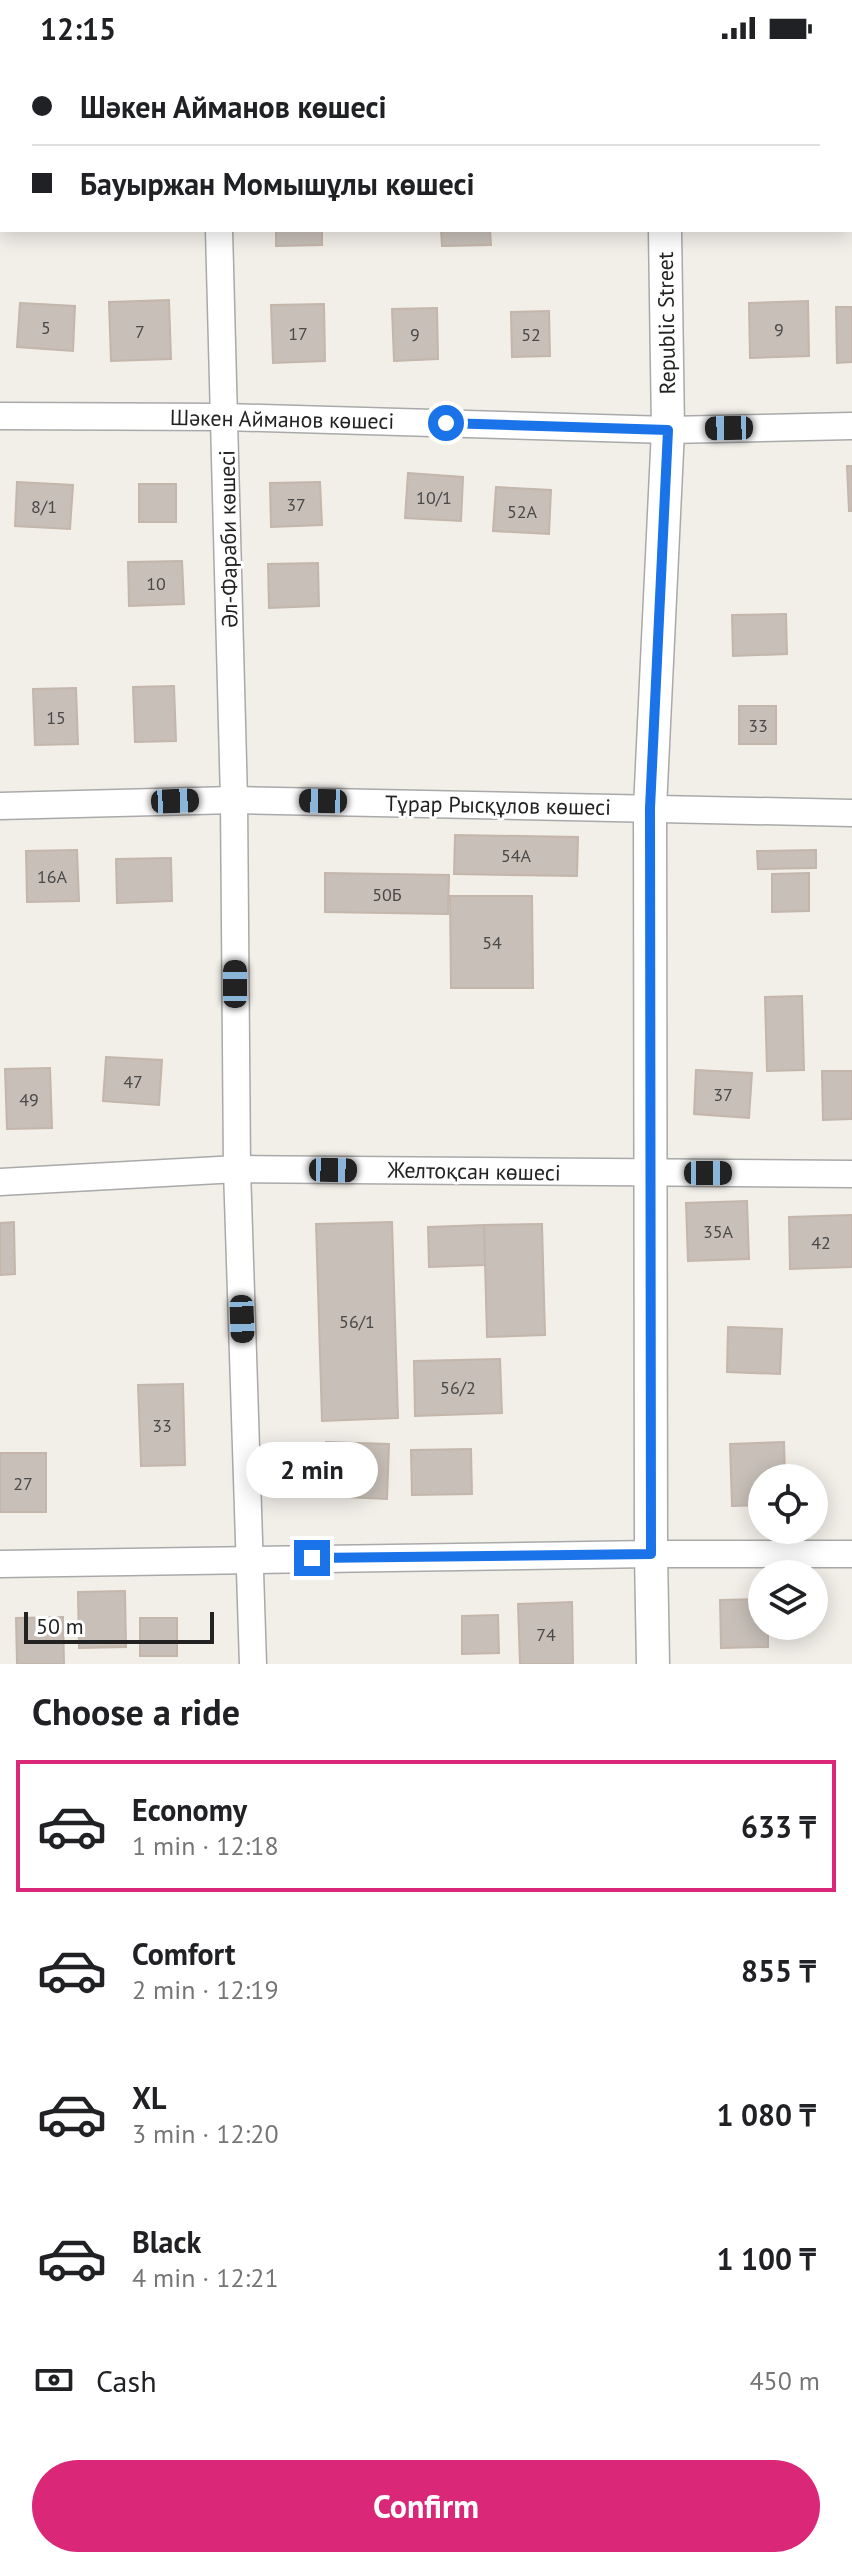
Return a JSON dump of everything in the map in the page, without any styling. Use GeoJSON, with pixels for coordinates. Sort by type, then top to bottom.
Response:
{"type":"FeatureCollection","features":[{"type":"Feature","properties":{"kind":"street","name":"Әл-Фараби көшесі"},"geometry":{"type":"LineString","coordinates":[[219,232],[234,800],[237,1169],[253,1664]]}},
{"type":"Feature","properties":{"kind":"street","name":"Republic Street"},"geometry":{"type":"LineString","coordinates":[[653,1664],[650,808],[668,430],[665,232]]}},
{"type":"Feature","properties":{"kind":"street","name":"Шәкен Айманов көшесі"},"geometry":{"type":"LineString","coordinates":[[0,416],[225,417],[668,430],[852,426]]}},
{"type":"Feature","properties":{"kind":"street","name":"Тұрар Рысқұлов көшесі"},"geometry":{"type":"LineString","coordinates":[[0,806],[234,800],[852,813]]}},
{"type":"Feature","properties":{"kind":"street","name":"Желтоқсан көшесі"},"geometry":{"type":"LineString","coordinates":[[0,1182],[237,1169],[852,1174]]}},
{"type":"Feature","properties":{"kind":"street"},"geometry":{"type":"LineString","coordinates":[[0,1564],[852,1554]]}},
{"type":"Feature","properties":{"kind":"building"},"geometry":{"type":"Polygon","coordinates":[[[276,232],[322,232],[322,245],[276,246],[276,232]]]}},
{"type":"Feature","properties":{"kind":"building"},"geometry":{"type":"Polygon","coordinates":[[[441,232],[490,232],[491,245],[442,246],[441,232]]]}},
{"type":"Feature","properties":{"kind":"building"},"geometry":{"type":"Polygon","coordinates":[[[169,300],[171,359],[111,361],[109,302],[169,300]]]}},
{"type":"Feature","properties":{"kind":"building"},"geometry":{"type":"Polygon","coordinates":[[[808,301],[809,356],[750,358],[749,303],[808,301]]]}},
{"type":"Feature","properties":{"kind":"building"},"geometry":{"type":"Polygon","coordinates":[[[20,303],[75,306],[73,351],[17,347],[20,303]]]}},
{"type":"Feature","properties":{"kind":"building"},"geometry":{"type":"Polygon","coordinates":[[[324,304],[325,361],[273,363],[271,305],[324,304]]]}},
{"type":"Feature","properties":{"kind":"building"},"geometry":{"type":"Polygon","coordinates":[[[836,307],[852,307],[852,362],[837,363],[836,307]]]}},
{"type":"Feature","properties":{"kind":"building"},"geometry":{"type":"Polygon","coordinates":[[[437,308],[438,359],[394,361],[392,309],[437,308]]]}},
{"type":"Feature","properties":{"kind":"building"},"geometry":{"type":"Polygon","coordinates":[[[549,311],[550,356],[512,357],[511,312],[549,311]]]}},
{"type":"Feature","properties":{"kind":"building"},"geometry":{"type":"Polygon","coordinates":[[[847,466],[852,466],[852,511],[849,511],[847,466]]]}},
{"type":"Feature","properties":{"kind":"building"},"geometry":{"type":"Polygon","coordinates":[[[408,473],[463,477],[461,521],[405,518],[408,473]]]}},
{"type":"Feature","properties":{"kind":"building"},"geometry":{"type":"Polygon","coordinates":[[[17,482],[73,485],[70,529],[15,526],[17,482]]]}},
{"type":"Feature","properties":{"kind":"building"},"geometry":{"type":"Polygon","coordinates":[[[320,482],[322,525],[271,527],[270,483],[320,482]]]}},
{"type":"Feature","properties":{"kind":"building"},"geometry":{"type":"Polygon","coordinates":[[[139,484],[176,484],[176,522],[139,522],[139,484]]]}},
{"type":"Feature","properties":{"kind":"building"},"geometry":{"type":"Polygon","coordinates":[[[496,487],[551,490],[549,534],[493,531],[496,487]]]}},
{"type":"Feature","properties":{"kind":"building"},"geometry":{"type":"Polygon","coordinates":[[[182,561],[184,604],[129,606],[128,562],[182,561]]]}},
{"type":"Feature","properties":{"kind":"building"},"geometry":{"type":"Polygon","coordinates":[[[318,563],[319,606],[269,608],[268,564],[318,563]]]}},
{"type":"Feature","properties":{"kind":"building"},"geometry":{"type":"Polygon","coordinates":[[[786,614],[787,654],[733,656],[732,615],[786,614]]]}},
{"type":"Feature","properties":{"kind":"building"},"geometry":{"type":"Polygon","coordinates":[[[174,686],[176,741],[135,742],[133,687],[174,686]]]}},
{"type":"Feature","properties":{"kind":"building"},"geometry":{"type":"Polygon","coordinates":[[[76,688],[78,744],[35,745],[33,689],[76,688]]]}},
{"type":"Feature","properties":{"kind":"building"},"geometry":{"type":"Polygon","coordinates":[[[739,706],[776,706],[776,744],[739,744],[739,706]]]}},
{"type":"Feature","properties":{"kind":"building"},"geometry":{"type":"Polygon","coordinates":[[[455,835],[578,837],[577,876],[454,874],[455,835]]]}},
{"type":"Feature","properties":{"kind":"building"},"geometry":{"type":"Polygon","coordinates":[[[77,850],[79,901],[27,902],[26,851],[77,850]]]}},
{"type":"Feature","properties":{"kind":"building"},"geometry":{"type":"Polygon","coordinates":[[[816,850],[816,868],[758,869],[757,851],[816,850]]]}},
{"type":"Feature","properties":{"kind":"building"},"geometry":{"type":"Polygon","coordinates":[[[171,858],[172,901],[117,903],[116,859],[171,858]]]}},
{"type":"Feature","properties":{"kind":"building"},"geometry":{"type":"Polygon","coordinates":[[[325,873],[449,875],[448,914],[325,912],[325,873]]]}},
{"type":"Feature","properties":{"kind":"building"},"geometry":{"type":"Polygon","coordinates":[[[809,873],[809,911],[772,912],[772,874],[809,873]]]}},
{"type":"Feature","properties":{"kind":"building"},"geometry":{"type":"Polygon","coordinates":[[[450,896],[532,896],[533,988],[451,988],[450,896]]]}},
{"type":"Feature","properties":{"kind":"building"},"geometry":{"type":"Polygon","coordinates":[[[802,996],[804,1070],[767,1071],[765,997],[802,996]]]}},
{"type":"Feature","properties":{"kind":"building"},"geometry":{"type":"Polygon","coordinates":[[[106,1057],[162,1060],[159,1105],[103,1101],[106,1057]]]}},
{"type":"Feature","properties":{"kind":"building"},"geometry":{"type":"Polygon","coordinates":[[[50,1068],[52,1128],[7,1129],[5,1069],[50,1068]]]}},
{"type":"Feature","properties":{"kind":"building"},"geometry":{"type":"Polygon","coordinates":[[[696,1070],[752,1073],[749,1118],[694,1114],[696,1070]]]}},
{"type":"Feature","properties":{"kind":"building"},"geometry":{"type":"Polygon","coordinates":[[[822,1071],[852,1071],[852,1119],[823,1120],[822,1071]]]}},
{"type":"Feature","properties":{"kind":"building"},"geometry":{"type":"Polygon","coordinates":[[[747,1201],[749,1259],[688,1261],[686,1203],[747,1201]]]}},
{"type":"Feature","properties":{"kind":"building"},"geometry":{"type":"Polygon","coordinates":[[[852,1215],[852,1267],[790,1269],[789,1217],[852,1215]]]}},
{"type":"Feature","properties":{"kind":"building"},"geometry":{"type":"Polygon","coordinates":[[[14,1222],[15,1274],[0,1275],[0,1223],[14,1222]]]}},
{"type":"Feature","properties":{"kind":"building"},"geometry":{"type":"Polygon","coordinates":[[[392,1222],[398,1418],[322,1421],[316,1224],[392,1222]]]}},
{"type":"Feature","properties":{"kind":"building"},"geometry":{"type":"Polygon","coordinates":[[[542,1224],[545,1335],[487,1337],[484,1225],[542,1224]]]}},
{"type":"Feature","properties":{"kind":"building"},"geometry":{"type":"Polygon","coordinates":[[[484,1225],[485,1265],[429,1267],[428,1227],[484,1225]]]}},
{"type":"Feature","properties":{"kind":"building"},"geometry":{"type":"Polygon","coordinates":[[[728,1327],[782,1329],[780,1374],[727,1372],[728,1327]]]}},
{"type":"Feature","properties":{"kind":"building"},"geometry":{"type":"Polygon","coordinates":[[[500,1359],[502,1413],[415,1416],[414,1361],[500,1359]]]}},
{"type":"Feature","properties":{"kind":"building"},"geometry":{"type":"Polygon","coordinates":[[[183,1384],[185,1465],[141,1466],[138,1385],[183,1384]]]}},
{"type":"Feature","properties":{"kind":"building"},"geometry":{"type":"Polygon","coordinates":[[[326,1442],[389,1444],[387,1499],[323,1496],[326,1442]]]}},
{"type":"Feature","properties":{"kind":"building"},"geometry":{"type":"Polygon","coordinates":[[[784,1442],[785,1464],[748,1464],[748,1505],[732,1506],[730,1444],[784,1442]]]}},
{"type":"Feature","properties":{"kind":"building"},"geometry":{"type":"Polygon","coordinates":[[[471,1449],[472,1494],[412,1495],[411,1450],[471,1449]]]}},
{"type":"Feature","properties":{"kind":"building"},"geometry":{"type":"Polygon","coordinates":[[[0,1453],[46,1453],[46,1512],[0,1512],[0,1453]]]}},
{"type":"Feature","properties":{"kind":"building"},"geometry":{"type":"Polygon","coordinates":[[[125,1591],[126,1647],[79,1648],[78,1592],[125,1591]]]}},
{"type":"Feature","properties":{"kind":"building"},"geometry":{"type":"Polygon","coordinates":[[[748,1599],[748,1640],[768,1640],[768,1647],[721,1648],[720,1600],[748,1599]]]}},
{"type":"Feature","properties":{"kind":"building"},"geometry":{"type":"Polygon","coordinates":[[[572,1602],[573,1664],[520,1664],[518,1604],[572,1602]]]}},
{"type":"Feature","properties":{"kind":"building"},"geometry":{"type":"Polygon","coordinates":[[[498,1615],[499,1653],[462,1654],[462,1616],[498,1615]]]}},
{"type":"Feature","properties":{"kind":"building"},"geometry":{"type":"Polygon","coordinates":[[[63,1617],[64,1664],[17,1664],[16,1618],[63,1617]]]}},
{"type":"Feature","properties":{"kind":"building"},"geometry":{"type":"Polygon","coordinates":[[[140,1618],[177,1618],[177,1656],[140,1656],[140,1618]]]}},
{"type":"Feature","properties":{"kind":"route"},"geometry":{"type":"LineString","coordinates":[[312,1558],[651,1554],[650,808],[668,430],[446,423]]}}]}
